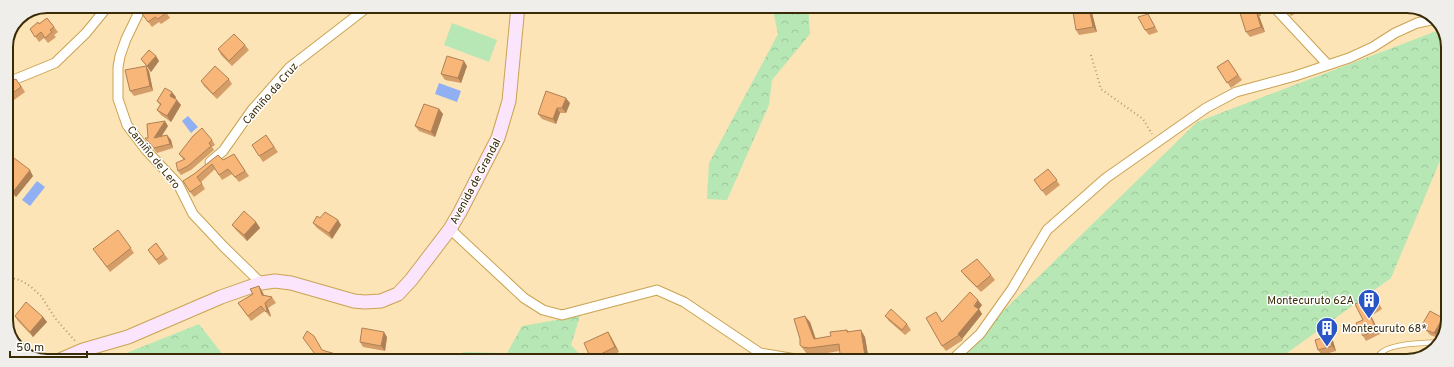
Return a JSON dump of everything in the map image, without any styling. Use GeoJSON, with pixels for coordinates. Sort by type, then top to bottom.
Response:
{"type":"FeatureCollection","features":[{"type":"Feature","properties":{"kind":"street"},"geometry":{"type":"LineString","coordinates":[[13,80],[55,63],[86,33],[102,13]]}},
{"type":"Feature","properties":{"kind":"street","name":"Camiño de Lero"},"geometry":{"type":"LineString","coordinates":[[139,13],[126,39],[118,67],[118,99],[127,125],[146,150],[178,184],[194,214],[224,247],[261,283]]}},
{"type":"Feature","properties":{"kind":"street","name":"Camiño da Cruz"},"geometry":{"type":"LineString","coordinates":[[200,170],[224,151],[252,110],[290,67],[360,13]]}},
{"type":"Feature","properties":{"kind":"street","name":"Avenida de Grandal"},"geometry":{"type":"LineString","coordinates":[[74,354],[128,337],[221,297],[261,283],[275,281],[291,283],[354,301],[381,301],[398,294],[450,229],[498,138],[505,119],[509,101],[517,13]]}},
{"type":"Feature","properties":{"kind":"street"},"geometry":{"type":"LineString","coordinates":[[1280,13],[1328,65]]}},
{"type":"Feature","properties":{"kind":"street"},"geometry":{"type":"LineString","coordinates":[[958,354],[980,334],[1012,289],[1047,230],[1106,178],[1157,141],[1206,108],[1236,92],[1349,58],[1373,47],[1395,33],[1417,23],[1428,21]]}},
{"type":"Feature","properties":{"kind":"street"},"geometry":{"type":"LineString","coordinates":[[178,184],[189,178]]}},
{"type":"Feature","properties":{"kind":"street"},"geometry":{"type":"LineString","coordinates":[[450,229],[524,298],[543,310],[562,315],[657,290],[684,302],[760,353],[766,354]]}},
{"type":"Feature","properties":{"kind":"lane"},"geometry":{"type":"LineString","coordinates":[[1380,354],[1390,349],[1410,344],[1433,342]]}},
{"type":"Feature","properties":{"kind":"path"},"geometry":{"type":"LineString","coordinates":[[1091,55],[1101,89],[1143,119],[1157,141]]}},
{"type":"Feature","properties":{"kind":"path"},"geometry":{"type":"LineString","coordinates":[[13,278],[20,280],[30,286],[41,296],[55,318],[83,350]]}},
{"type":"Feature","properties":{"kind":"green space"},"geometry":{"type":"Polygon","coordinates":[[[774,13],[808,13],[810,34],[772,80],[769,105],[727,200],[707,199],[709,163],[778,34],[774,13]]]}},
{"type":"Feature","properties":{"kind":"green space"},"geometry":{"type":"Polygon","coordinates":[[[452,23],[497,40],[489,62],[444,45],[452,23]]]}},
{"type":"Feature","properties":{"kind":"green space"},"geometry":{"type":"Polygon","coordinates":[[[1437,31],[1440,38],[1441,158],[1391,278],[1286,354],[959,354],[1197,122],[1437,31]]]}},
{"type":"Feature","properties":{"kind":"green space"},"geometry":{"type":"Polygon","coordinates":[[[580,316],[571,345],[579,354],[462,354],[463,352],[507,353],[522,326],[580,316]]]}},
{"type":"Feature","properties":{"kind":"green space"},"geometry":{"type":"Polygon","coordinates":[[[199,324],[222,354],[124,354],[199,324]]]}},
{"type":"Feature","properties":{"kind":"water"},"geometry":{"type":"Polygon","coordinates":[[[439,83],[461,91],[457,102],[435,94],[439,83]]]}},
{"type":"Feature","properties":{"kind":"water"},"geometry":{"type":"Polygon","coordinates":[[[188,116],[198,127],[191,133],[182,121],[188,116]]]}},
{"type":"Feature","properties":{"kind":"water"},"geometry":{"type":"Polygon","coordinates":[[[37,181],[45,187],[30,206],[22,200],[37,181]]]}},
{"type":"Feature","properties":{"kind":"building"},"geometry":{"type":"Polygon","coordinates":[[[141,13],[166,13],[158,19],[155,17],[148,22],[141,13]]]}},
{"type":"Feature","properties":{"kind":"building"},"geometry":{"type":"Polygon","coordinates":[[[1073,13],[1090,13],[1093,27],[1076,30],[1073,13]]]}},
{"type":"Feature","properties":{"kind":"building"},"geometry":{"type":"Polygon","coordinates":[[[1240,13],[1257,13],[1261,27],[1246,32],[1240,13]]]}},
{"type":"Feature","properties":{"kind":"building"},"geometry":{"type":"Polygon","coordinates":[[[1148,14],[1155,27],[1145,30],[1138,17],[1148,14]]]}},
{"type":"Feature","properties":{"kind":"building"},"geometry":{"type":"Polygon","coordinates":[[[47,18],[54,27],[50,30],[52,32],[45,38],[41,32],[35,37],[30,29],[38,22],[39,24],[47,18]]]}},
{"type":"Feature","properties":{"kind":"building"},"geometry":{"type":"Polygon","coordinates":[[[234,34],[245,45],[229,61],[218,49],[234,34]]]}},
{"type":"Feature","properties":{"kind":"building"},"geometry":{"type":"Polygon","coordinates":[[[149,50],[156,56],[147,66],[141,59],[149,50]]]}},
{"type":"Feature","properties":{"kind":"building"},"geometry":{"type":"Polygon","coordinates":[[[447,56],[464,61],[458,78],[441,74],[447,56]]]}},
{"type":"Feature","properties":{"kind":"building"},"geometry":{"type":"Polygon","coordinates":[[[1228,60],[1238,75],[1227,83],[1217,67],[1228,60]]]}},
{"type":"Feature","properties":{"kind":"building"},"geometry":{"type":"Polygon","coordinates":[[[146,66],[150,86],[130,91],[125,70],[146,66]]]}},
{"type":"Feature","properties":{"kind":"building"},"geometry":{"type":"Polygon","coordinates":[[[215,66],[229,79],[213,94],[201,81],[215,66]]]}},
{"type":"Feature","properties":{"kind":"building"},"geometry":{"type":"Polygon","coordinates":[[[16,79],[21,87],[13,93],[13,80],[16,79]]]}},
{"type":"Feature","properties":{"kind":"building"},"geometry":{"type":"Polygon","coordinates":[[[165,88],[172,92],[170,96],[177,100],[167,116],[157,110],[161,104],[157,101],[165,88]]]}},
{"type":"Feature","properties":{"kind":"building"},"geometry":{"type":"Polygon","coordinates":[[[546,91],[566,98],[562,108],[557,108],[553,119],[538,114],[546,91]]]}},
{"type":"Feature","properties":{"kind":"building"},"geometry":{"type":"Polygon","coordinates":[[[424,104],[439,109],[431,132],[415,126],[424,104]]]}},
{"type":"Feature","properties":{"kind":"building"},"geometry":{"type":"Polygon","coordinates":[[[165,121],[154,138],[167,135],[170,144],[154,148],[145,138],[148,138],[147,124],[165,121]]]}},
{"type":"Feature","properties":{"kind":"building"},"geometry":{"type":"Polygon","coordinates":[[[202,128],[212,140],[209,143],[211,146],[188,166],[178,171],[176,163],[185,159],[179,154],[193,136],[202,128]]]}},
{"type":"Feature","properties":{"kind":"building"},"geometry":{"type":"Polygon","coordinates":[[[266,135],[274,147],[259,156],[252,145],[266,135]]]}},
{"type":"Feature","properties":{"kind":"building"},"geometry":{"type":"Polygon","coordinates":[[[234,154],[245,171],[235,177],[228,169],[219,175],[212,164],[197,177],[202,184],[190,192],[183,181],[218,155],[223,160],[234,154]]]}},
{"type":"Feature","properties":{"kind":"building"},"geometry":{"type":"Polygon","coordinates":[[[13,157],[30,170],[13,192],[13,157]]]}},
{"type":"Feature","properties":{"kind":"building"},"geometry":{"type":"Polygon","coordinates":[[[1048,169],[1057,180],[1042,191],[1034,180],[1048,169]]]}},
{"type":"Feature","properties":{"kind":"building"},"geometry":{"type":"Polygon","coordinates":[[[244,211],[256,222],[244,235],[232,225],[244,211]]]}},
{"type":"Feature","properties":{"kind":"building"},"geometry":{"type":"Polygon","coordinates":[[[325,212],[338,220],[329,233],[313,223],[317,216],[320,218],[325,212]]]}},
{"type":"Feature","properties":{"kind":"building"},"geometry":{"type":"Polygon","coordinates":[[[118,230],[131,248],[107,267],[93,249],[118,230]]]}},
{"type":"Feature","properties":{"kind":"building"},"geometry":{"type":"Polygon","coordinates":[[[156,243],[164,254],[156,260],[148,250],[156,243]]]}},
{"type":"Feature","properties":{"kind":"building"},"geometry":{"type":"Polygon","coordinates":[[[977,259],[991,275],[977,287],[961,271],[977,259]]]}},
{"type":"Feature","properties":{"kind":"building"},"geometry":{"type":"Polygon","coordinates":[[[259,286],[262,295],[272,297],[265,303],[267,311],[266,312],[261,306],[248,316],[238,303],[253,294],[250,289],[259,286]]]}},
{"type":"Feature","properties":{"kind":"building"},"geometry":{"type":"Polygon","coordinates":[[[970,292],[978,300],[974,306],[979,309],[958,334],[959,335],[942,346],[926,318],[936,312],[942,322],[970,292]]]}},
{"type":"Feature","properties":{"kind":"building","name":"Montecuruto 62A"},"geometry":{"type":"Polygon","coordinates":[[[1373,295],[1379,304],[1368,310],[1376,329],[1363,336],[1356,323],[1363,320],[1355,304],[1373,295]]]}},
{"type":"Feature","properties":{"kind":"building"},"geometry":{"type":"Polygon","coordinates":[[[26,302],[43,317],[30,332],[15,316],[26,302]]]}},
{"type":"Feature","properties":{"kind":"building"},"geometry":{"type":"Polygon","coordinates":[[[891,309],[907,324],[902,330],[885,316],[891,309]]]}},
{"type":"Feature","properties":{"kind":"building"},"geometry":{"type":"Polygon","coordinates":[[[1430,311],[1441,317],[1441,322],[1434,333],[1426,330],[1428,326],[1423,323],[1430,311]]]}},
{"type":"Feature","properties":{"kind":"building"},"geometry":{"type":"Polygon","coordinates":[[[805,316],[814,339],[831,336],[830,332],[861,330],[865,354],[840,354],[839,344],[809,348],[802,347],[800,345],[800,339],[794,319],[805,316]]]}},
{"type":"Feature","properties":{"kind":"building"},"geometry":{"type":"Polygon","coordinates":[[[362,328],[384,332],[381,346],[360,342],[362,328]]]}},
{"type":"Feature","properties":{"kind":"building"},"geometry":{"type":"Polygon","coordinates":[[[307,331],[314,336],[322,350],[336,354],[315,354],[303,338],[307,331]]]}},
{"type":"Feature","properties":{"kind":"building"},"geometry":{"type":"Polygon","coordinates":[[[608,332],[615,347],[601,354],[589,354],[584,343],[608,332]]]}},
{"type":"Feature","properties":{"kind":"building"},"geometry":{"type":"Polygon","coordinates":[[[1329,336],[1332,346],[1318,350],[1315,340],[1329,336]]]}},
{"type":"Feature","properties":{"kind":"place","name":"Montecuruto 62A"},"geometry":{"type":"Point","coordinates":[1369,320]}},
{"type":"Feature","properties":{"kind":"place","name":"Montecuruto 68*"},"geometry":{"type":"Point","coordinates":[1327,348]}}]}
